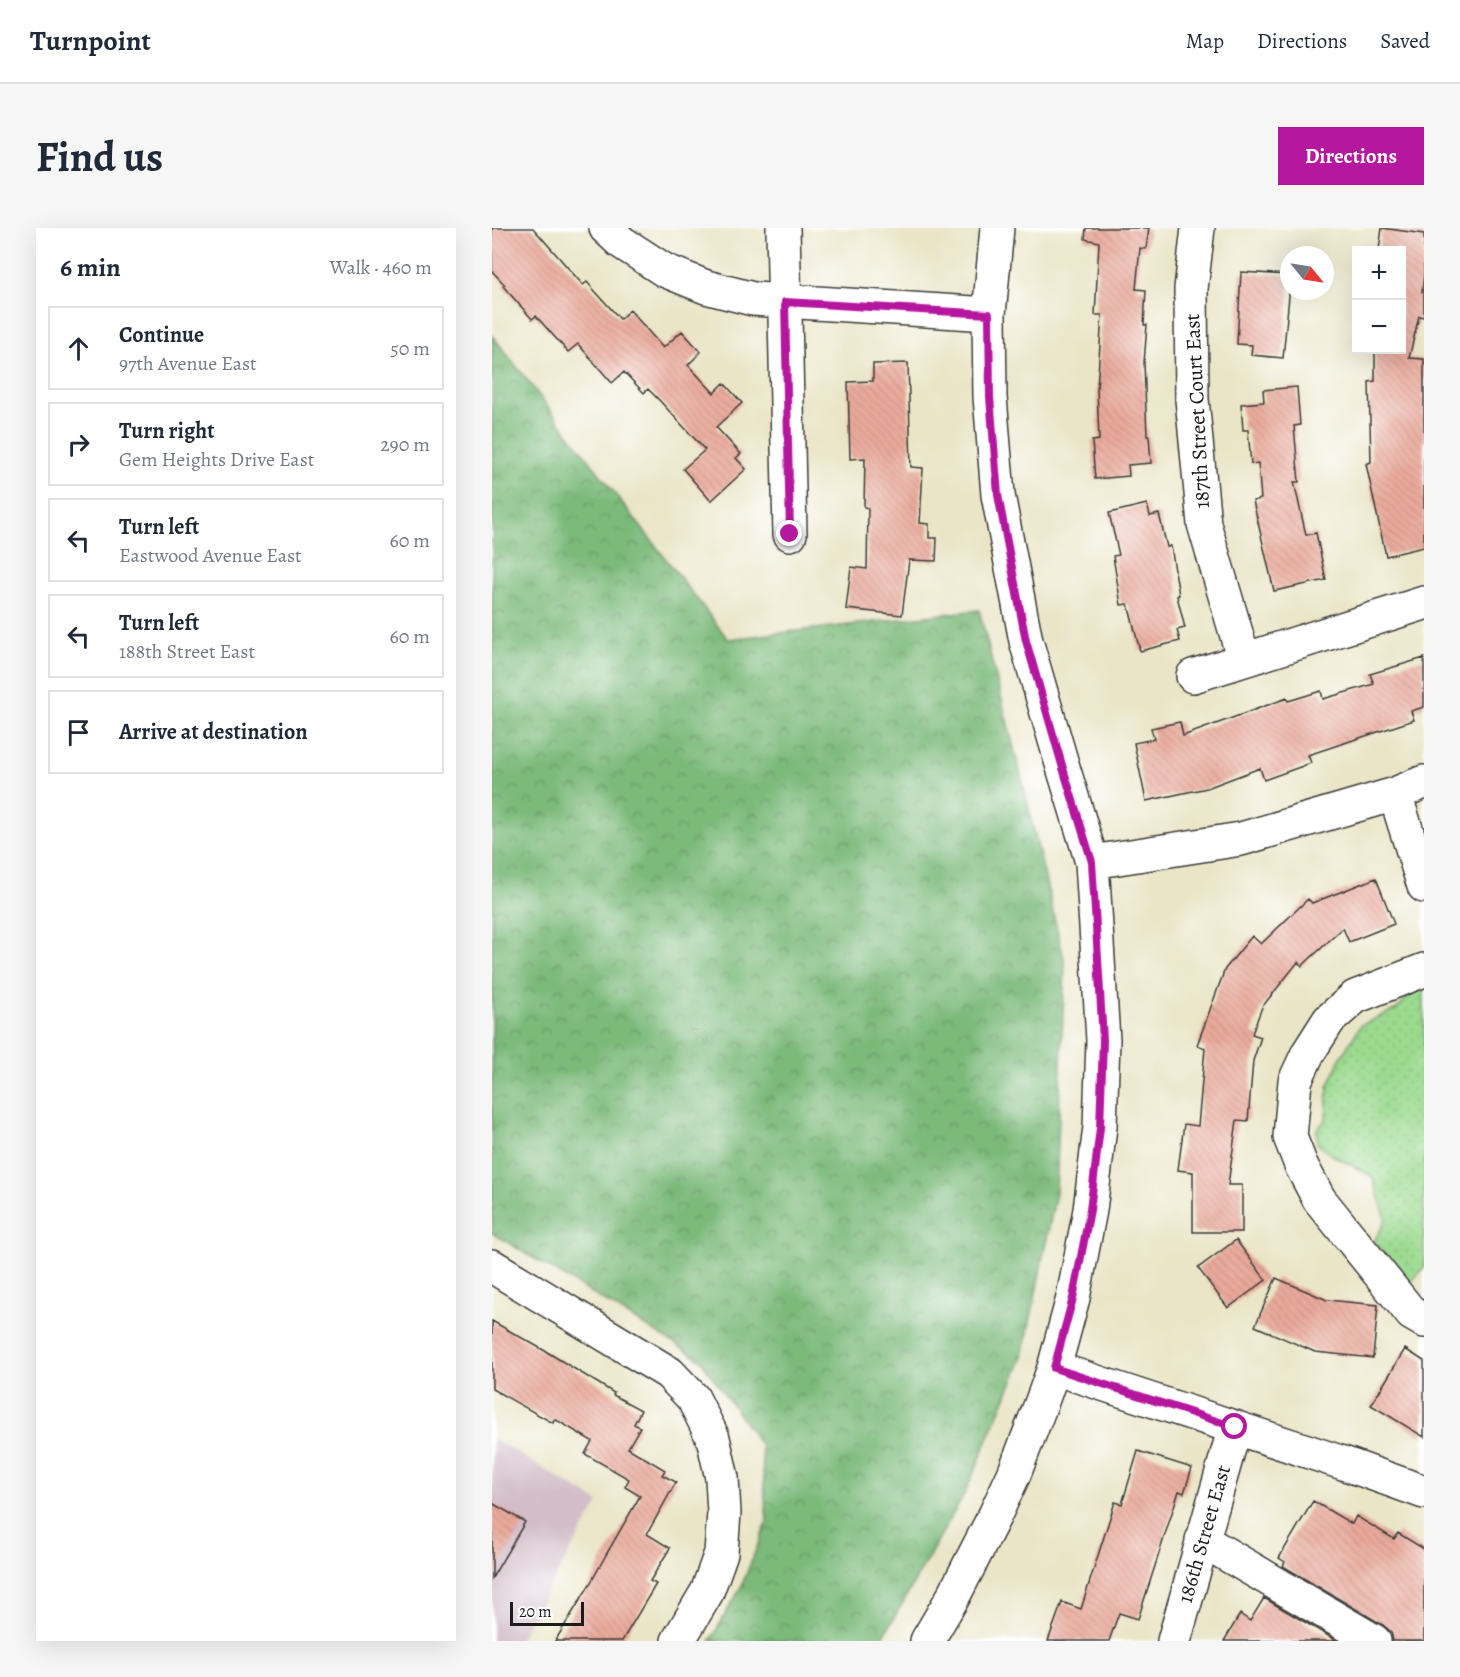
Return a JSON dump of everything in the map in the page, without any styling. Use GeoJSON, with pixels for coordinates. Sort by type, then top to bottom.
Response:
{"type":"FeatureCollection","features":[{"type":"Feature","properties":{"kind":"street"},"geometry":{"type":"LineString","coordinates":[[606,228],[621,242],[664,270],[706,287],[753,299],[989,314]]}},
{"type":"Feature","properties":{"kind":"street"},"geometry":{"type":"LineString","coordinates":[[783,228],[790,534]]}},
{"type":"Feature","properties":{"kind":"street"},"geometry":{"type":"LineString","coordinates":[[927,1641],[995,1515],[1018,1464],[1054,1368],[1073,1298],[1090,1210],[1100,1128],[1103,1040],[1092,862],[1026,641],[1000,506],[990,397],[989,314],[997,228]]}},
{"type":"Feature","properties":{"kind":"street","name":"187th Street Court East"},"geometry":{"type":"LineString","coordinates":[[1198,228],[1191,289],[1192,399],[1204,524],[1244,660]]}},
{"type":"Feature","properties":{"kind":"street"},"geometry":{"type":"LineString","coordinates":[[1192,676],[1424,603]]}},
{"type":"Feature","properties":{"kind":"street"},"geometry":{"type":"LineString","coordinates":[[1092,862],[1241,839],[1409,788],[1424,886]]}},
{"type":"Feature","properties":{"kind":"street"},"geometry":{"type":"LineString","coordinates":[[1424,970],[1355,997],[1329,1020],[1308,1053],[1295,1082],[1290,1137],[1301,1165],[1319,1199],[1412,1314],[1424,1320]]}},
{"type":"Feature","properties":{"kind":"street"},"geometry":{"type":"LineString","coordinates":[[492,1266],[669,1373],[693,1398],[713,1438],[722,1478],[721,1553],[707,1592],[678,1641]]}},
{"type":"Feature","properties":{"kind":"street"},"geometry":{"type":"LineString","coordinates":[[1054,1368],[1424,1492]]}},
{"type":"Feature","properties":{"kind":"street","name":"186th Street East"},"geometry":{"type":"LineString","coordinates":[[1174,1641],[1235,1427]]}},
{"type":"Feature","properties":{"kind":"street"},"geometry":{"type":"LineString","coordinates":[[1202,1540],[1374,1641]]}},
{"type":"Feature","properties":{"kind":"shaded area"},"geometry":{"type":"Polygon","coordinates":[[[492,1438],[599,1502],[518,1641],[492,1641],[492,1438]]]}},
{"type":"Feature","properties":{"kind":"green space"},"geometry":{"type":"Polygon","coordinates":[[[492,335],[728,639],[979,610],[1065,963],[1056,1193],[1023,1357],[966,1491],[881,1641],[710,1641],[741,1587],[767,1522],[761,1446],[700,1359],[492,1233],[492,335]]]}},
{"type":"Feature","properties":{"kind":"green space"},"geometry":{"type":"Polygon","coordinates":[[[1414,990],[1424,990],[1424,1268],[1407,1286],[1374,1242],[1386,1219],[1372,1176],[1330,1154],[1317,1143],[1317,1129],[1326,1120],[1328,1087],[1341,1057],[1361,1025],[1397,1009],[1414,990]]]}},
{"type":"Feature","properties":{"kind":"building"},"geometry":{"type":"Polygon","coordinates":[[[492,228],[533,228],[583,285],[587,282],[620,319],[630,310],[663,348],[682,331],[701,352],[688,365],[714,393],[724,383],[742,403],[716,427],[741,454],[736,458],[746,469],[711,501],[683,469],[705,450],[659,400],[648,389],[644,393],[624,372],[612,383],[578,344],[568,352],[536,316],[532,319],[503,286],[505,285],[492,271],[492,228]]]}},
{"type":"Feature","properties":{"kind":"building"},"geometry":{"type":"Polygon","coordinates":[[[1086,228],[1149,228],[1146,249],[1140,248],[1136,289],[1146,290],[1144,325],[1147,325],[1144,363],[1147,436],[1149,436],[1151,463],[1128,465],[1129,476],[1095,479],[1092,441],[1099,440],[1097,389],[1102,315],[1095,315],[1099,242],[1085,239],[1086,228]]]}},
{"type":"Feature","properties":{"kind":"building"},"geometry":{"type":"Polygon","coordinates":[[[1382,228],[1424,234],[1422,292],[1424,292],[1424,317],[1419,316],[1409,358],[1424,359],[1424,547],[1386,556],[1366,464],[1371,462],[1369,382],[1375,381],[1375,354],[1406,354],[1406,246],[1380,246],[1382,228]]]}},
{"type":"Feature","properties":{"kind":"building"},"geometry":{"type":"Polygon","coordinates":[[[1241,272],[1280,274],[1280,300],[1289,300],[1283,358],[1251,355],[1252,345],[1237,344],[1241,272]]]}},
{"type":"Feature","properties":{"kind":"building"},"geometry":{"type":"Polygon","coordinates":[[[908,363],[911,467],[923,468],[920,523],[929,524],[929,538],[937,538],[936,561],[909,560],[902,615],[846,609],[851,567],[867,569],[868,508],[864,507],[865,458],[850,459],[848,382],[873,381],[873,364],[908,363]]]}},
{"type":"Feature","properties":{"kind":"building"},"geometry":{"type":"Polygon","coordinates":[[[1297,387],[1300,425],[1294,426],[1299,482],[1294,482],[1306,535],[1316,533],[1326,580],[1274,591],[1253,501],[1261,499],[1258,463],[1251,464],[1248,430],[1243,430],[1241,404],[1264,402],[1263,390],[1297,387]]]}},
{"type":"Feature","properties":{"kind":"building"},"geometry":{"type":"Polygon","coordinates":[[[1147,504],[1150,516],[1159,514],[1167,547],[1171,546],[1179,595],[1177,596],[1185,628],[1177,630],[1180,641],[1140,651],[1128,604],[1121,605],[1113,556],[1119,555],[1109,513],[1147,504]]]}},
{"type":"Feature","properties":{"kind":"building"},"geometry":{"type":"Polygon","coordinates":[[[1424,658],[1424,707],[1411,711],[1414,720],[1308,755],[1311,763],[1264,780],[1260,768],[1207,788],[1146,801],[1134,743],[1154,739],[1151,728],[1180,722],[1183,736],[1287,698],[1288,701],[1321,691],[1323,699],[1374,684],[1370,674],[1424,658]]]}},
{"type":"Feature","properties":{"kind":"building"},"geometry":{"type":"Polygon","coordinates":[[[1376,878],[1394,924],[1349,942],[1343,928],[1302,966],[1298,962],[1262,1007],[1252,1034],[1261,1037],[1253,1061],[1248,1121],[1237,1120],[1228,1185],[1242,1185],[1242,1232],[1193,1232],[1193,1172],[1178,1170],[1184,1124],[1198,1126],[1205,1048],[1197,1045],[1225,969],[1252,936],[1261,944],[1308,899],[1312,903],[1376,878]]]}},
{"type":"Feature","properties":{"kind":"building"},"geometry":{"type":"Polygon","coordinates":[[[1236,1240],[1266,1280],[1228,1308],[1198,1268],[1236,1240]]]}},
{"type":"Feature","properties":{"kind":"building"},"geometry":{"type":"Polygon","coordinates":[[[1276,1278],[1327,1300],[1378,1305],[1373,1358],[1315,1352],[1255,1326],[1276,1278]]]}},
{"type":"Feature","properties":{"kind":"building"},"geometry":{"type":"Polygon","coordinates":[[[492,1321],[641,1410],[634,1424],[640,1427],[628,1448],[665,1470],[662,1475],[676,1482],[647,1534],[670,1548],[650,1581],[656,1584],[622,1641],[555,1641],[640,1496],[625,1487],[629,1479],[585,1454],[592,1441],[555,1419],[553,1423],[492,1389],[492,1321]]]}},
{"type":"Feature","properties":{"kind":"building"},"geometry":{"type":"Polygon","coordinates":[[[1405,1349],[1424,1361],[1424,1437],[1371,1405],[1405,1349]]]}},
{"type":"Feature","properties":{"kind":"building"},"geometry":{"type":"Polygon","coordinates":[[[1138,1451],[1192,1468],[1184,1493],[1179,1491],[1138,1619],[1119,1613],[1109,1641],[1048,1641],[1062,1602],[1081,1609],[1115,1502],[1122,1504],[1138,1451]]]}},
{"type":"Feature","properties":{"kind":"building"},"geometry":{"type":"Polygon","coordinates":[[[1313,1501],[1352,1524],[1356,1516],[1394,1539],[1398,1533],[1424,1549],[1424,1641],[1393,1641],[1391,1632],[1383,1625],[1283,1566],[1285,1562],[1279,1558],[1313,1501]]]}},
{"type":"Feature","properties":{"kind":"building"},"geometry":{"type":"Polygon","coordinates":[[[492,1503],[525,1522],[492,1578],[492,1503]]]}},
{"type":"Feature","properties":{"kind":"building"},"geometry":{"type":"Polygon","coordinates":[[[1264,1598],[1337,1641],[1224,1641],[1240,1614],[1250,1621],[1264,1598]]]}},
{"type":"Feature","properties":{"kind":"route"},"geometry":{"type":"LineString","coordinates":[[790,534],[785,302],[989,314],[990,397],[998,495],[1026,641],[1092,862],[1103,1040],[1100,1128],[1090,1210],[1073,1298],[1054,1368],[1235,1427]]}}]}
